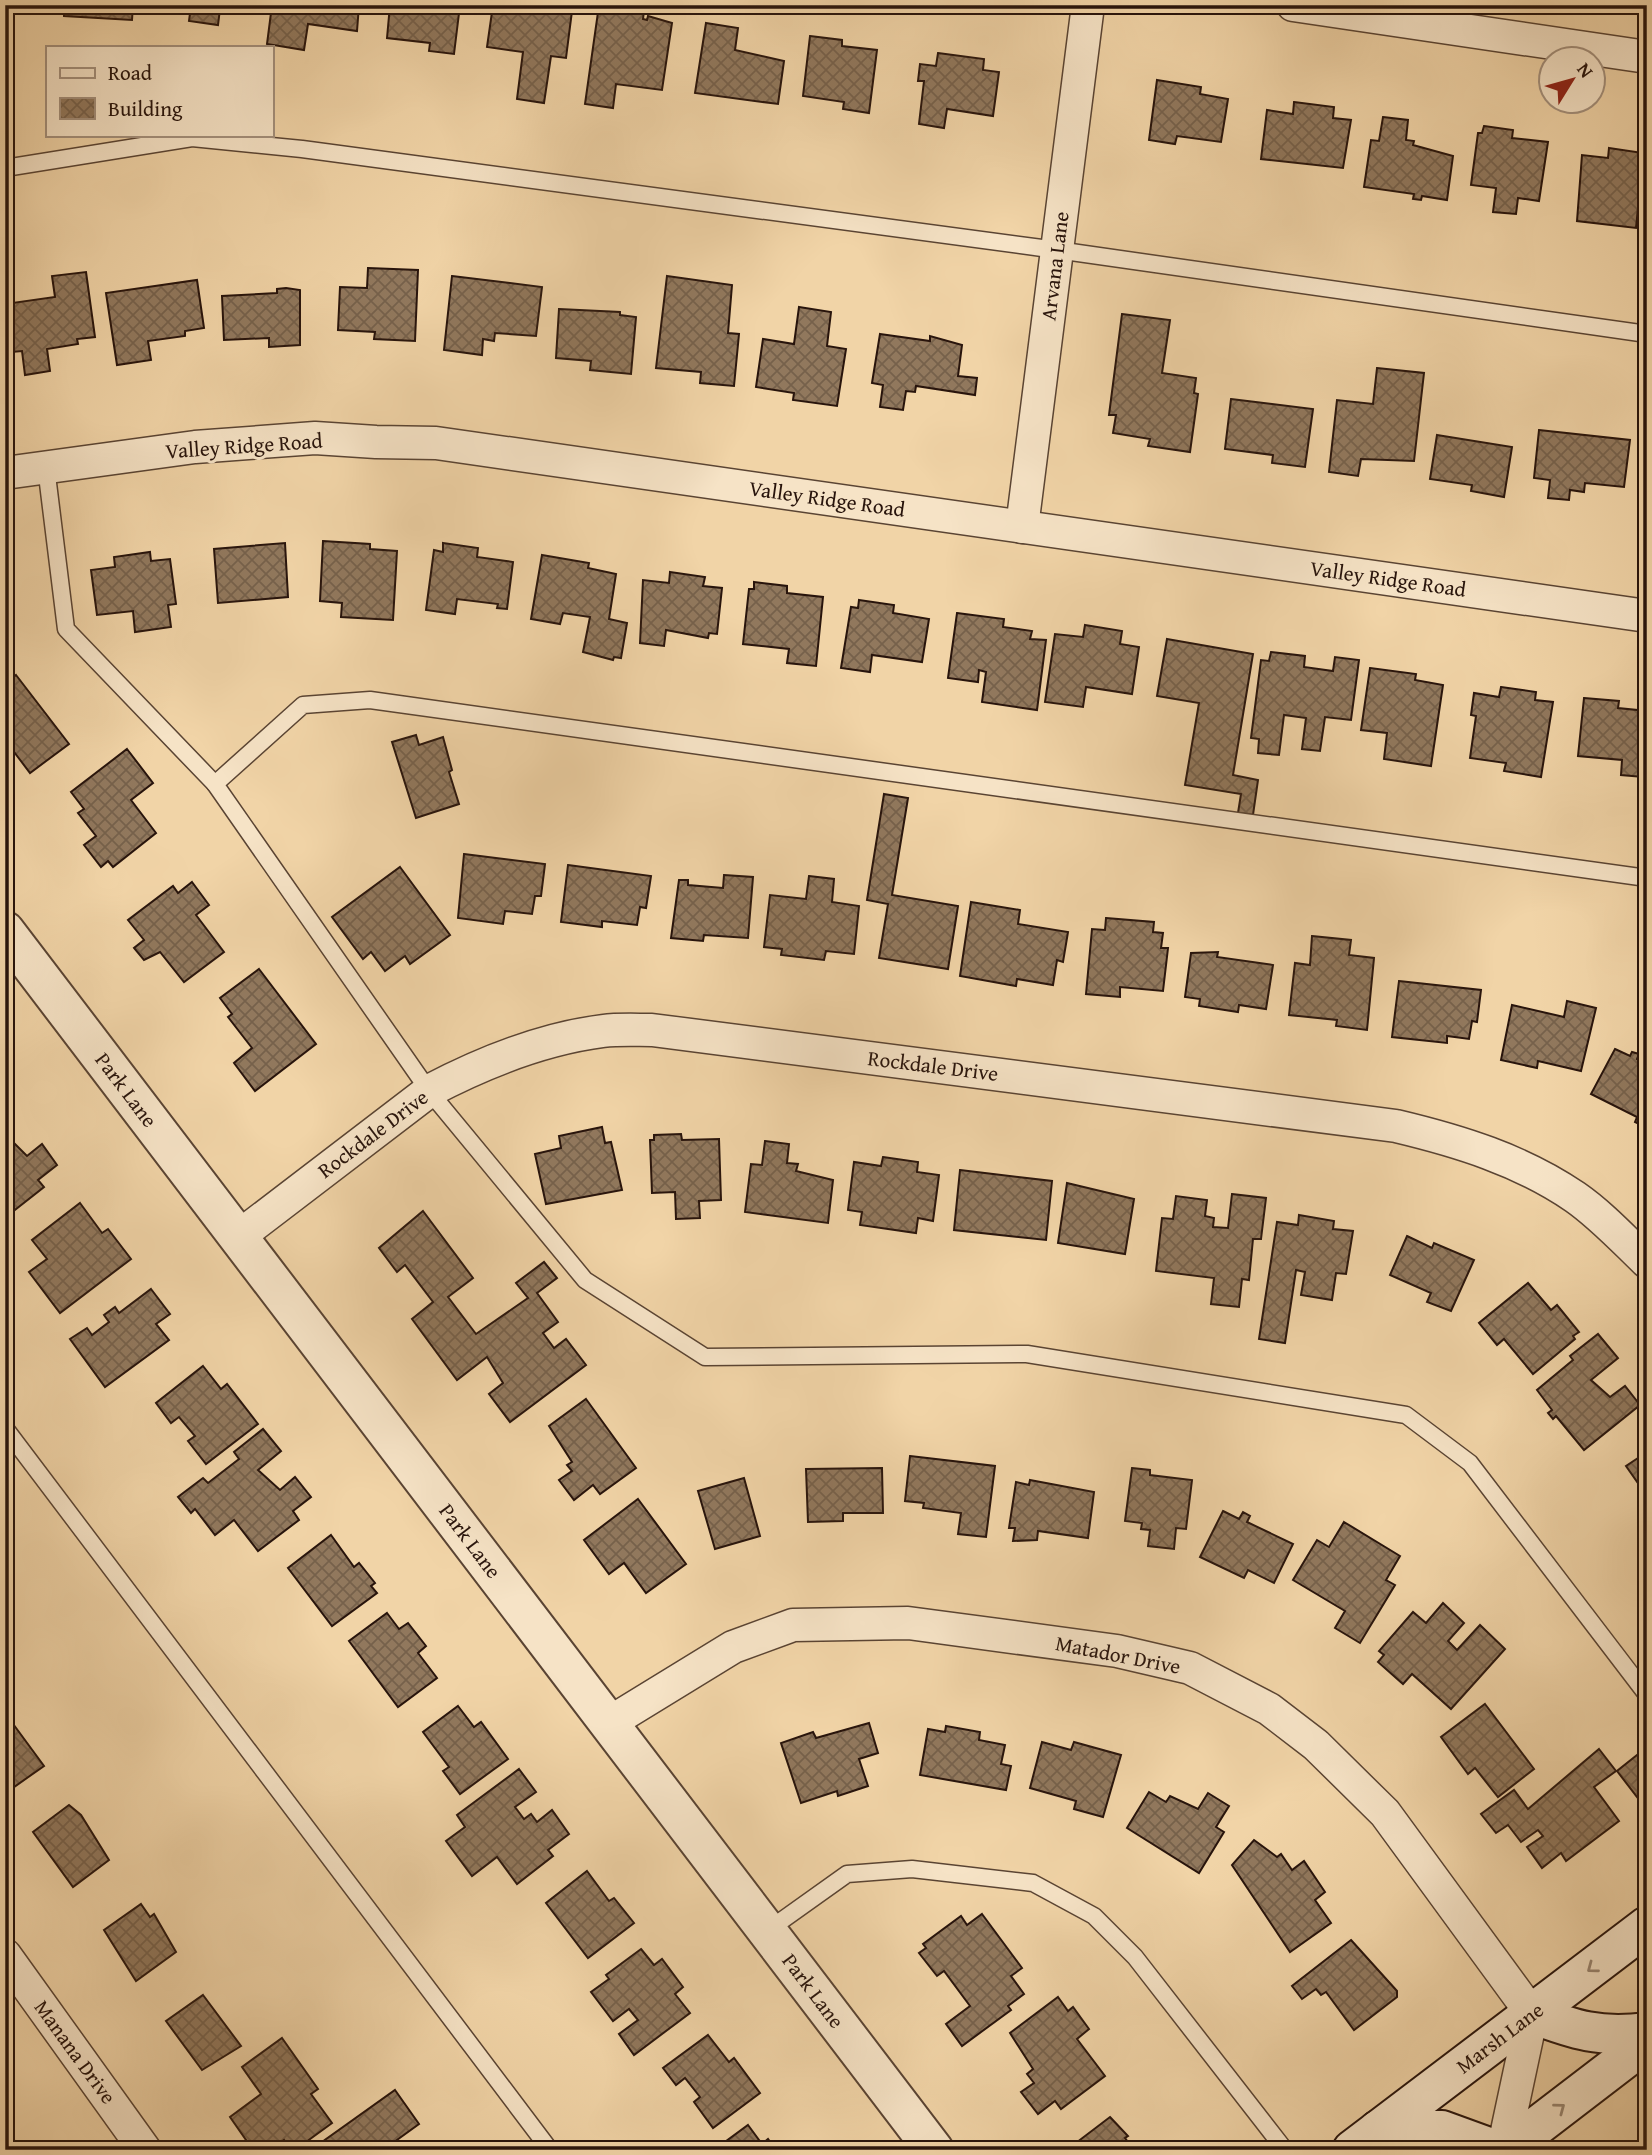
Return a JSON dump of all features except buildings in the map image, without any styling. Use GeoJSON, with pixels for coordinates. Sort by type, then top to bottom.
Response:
{"type":"FeatureCollection","features":[{"type":"Feature","properties":{"kind":"street","name":"Arvana Lane"},"geometry":{"type":"LineString","coordinates":[[1022,527],[1088,5]]}},
{"type":"Feature","properties":{"kind":"street"},"geometry":{"type":"LineString","coordinates":[[1293,5],[1647,57]]}},
{"type":"Feature","properties":{"kind":"street","name":"Valley Ridge Road"},"geometry":{"type":"LineString","coordinates":[[5,472],[195,447],[315,438],[436,443],[1647,617]]}},
{"type":"Feature","properties":{"kind":"street","name":"Park Lane"},"geometry":{"type":"LineString","coordinates":[[5,931],[934,2150]]}},
{"type":"Feature","properties":{"kind":"street","name":"Rockdale Drive"},"geometry":{"type":"LineString","coordinates":[[238,1237],[429,1091],[503,1056],[545,1043],[604,1031],[652,1030],[1383,1124],[1456,1140],[1514,1162],[1576,1198],[1647,1262]]}},
{"type":"Feature","properties":{"kind":"street","name":"Matador Drive"},"geometry":{"type":"LineString","coordinates":[[609,1723],[733,1647],[793,1625],[908,1623],[1117,1651],[1190,1668],[1269,1709],[1316,1745],[1385,1812],[1532,2014]]}},
{"type":"Feature","properties":{"kind":"street","name":"Marsh Lane"},"geometry":{"type":"LineString","coordinates":[[1365,2140],[1647,1926]]}},
{"type":"Feature","properties":{"kind":"street","name":"Manana Drive"},"geometry":{"type":"LineString","coordinates":[[5,1955],[145,2150]]}},
{"type":"Feature","properties":{"kind":"street"},"geometry":{"type":"LineString","coordinates":[[1505,2150],[1532,2014],[1574,2030],[1619,2035],[1647,2032]]}},
{"type":"Feature","properties":{"kind":"street"},"geometry":{"type":"LineString","coordinates":[[1505,2150],[1647,2042]]}},
{"type":"Feature","properties":{"kind":"street"},"geometry":{"type":"LineString","coordinates":[[1365,2140],[1442,2130],[1497,2150]]}},
{"type":"Feature","properties":{"kind":"lane"},"geometry":{"type":"LineString","coordinates":[[5,168],[191,138],[329,152],[1057,250],[1647,334]]}},
{"type":"Feature","properties":{"kind":"lane"},"geometry":{"type":"LineString","coordinates":[[46,467],[66,629],[215,784],[429,1091],[585,1280],[705,1357],[1027,1354],[1406,1415],[1470,1462],[1647,1695]]}},
{"type":"Feature","properties":{"kind":"lane"},"geometry":{"type":"LineString","coordinates":[[215,784],[303,705],[370,700],[1647,878]]}},
{"type":"Feature","properties":{"kind":"lane"},"geometry":{"type":"LineString","coordinates":[[5,1428],[550,2150]]}},
{"type":"Feature","properties":{"kind":"lane"},"geometry":{"type":"LineString","coordinates":[[767,1931],[847,1874],[912,1869],[1033,1883],[1094,1916],[1135,1957],[1285,2150]]}}]}
